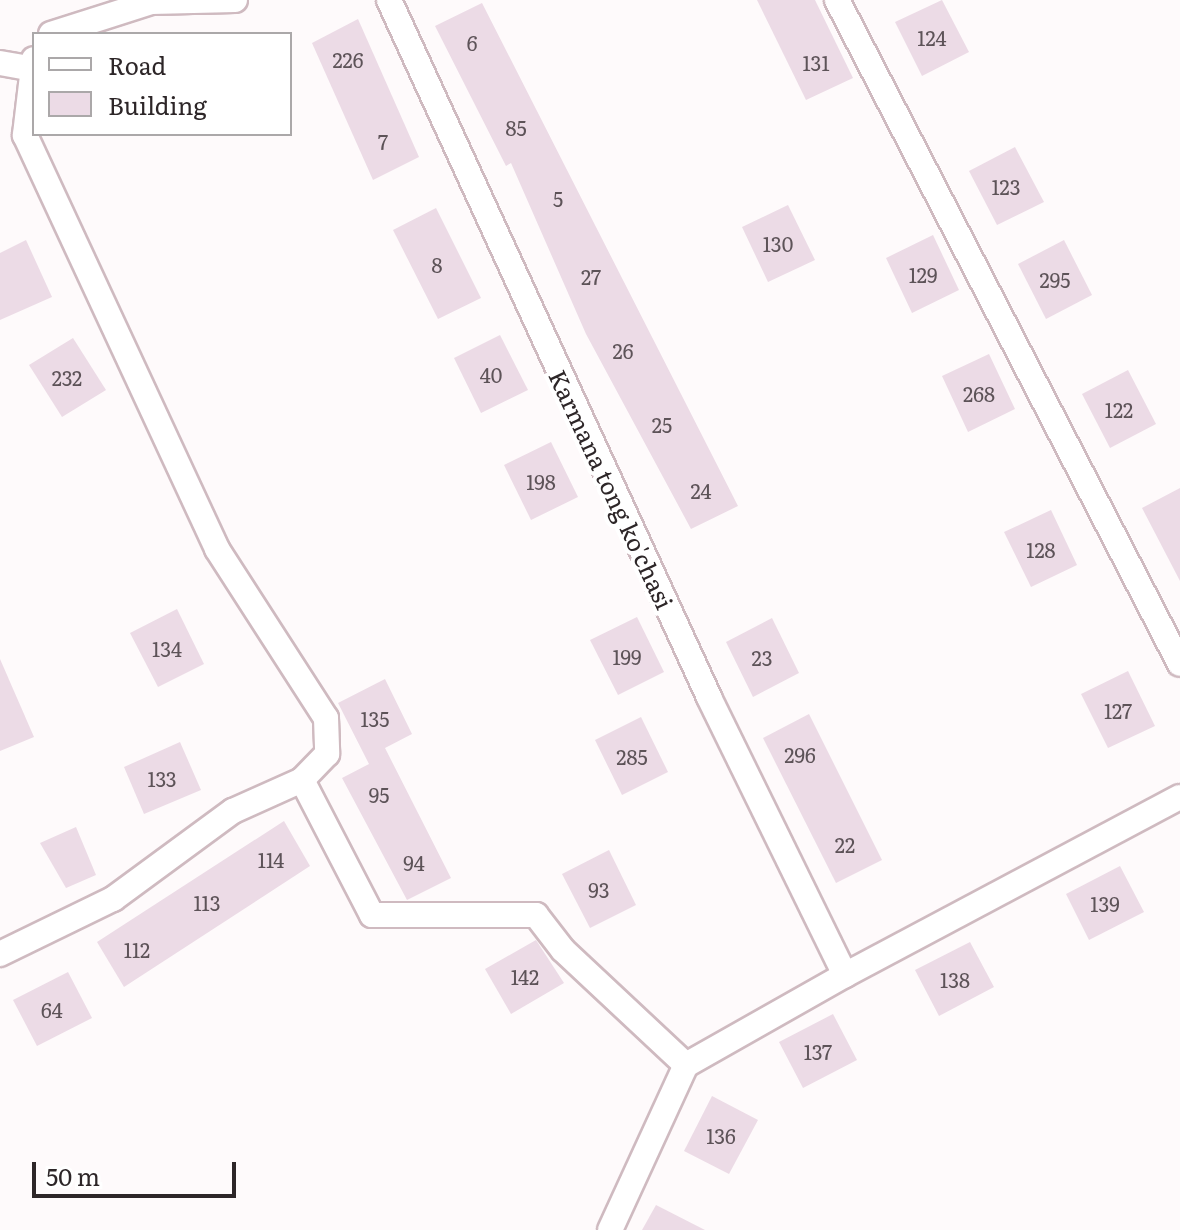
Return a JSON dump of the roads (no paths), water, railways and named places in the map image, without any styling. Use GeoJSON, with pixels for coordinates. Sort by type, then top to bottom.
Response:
{"type":"FeatureCollection","features":[{"type":"Feature","properties":{"kind":"street"},"geometry":{"type":"LineString","coordinates":[[57,32],[151,2],[235,0]]}},
{"type":"Feature","properties":{"kind":"street","name":"Karmana tong ko'chasi"},"geometry":{"type":"LineString","coordinates":[[389,0],[702,682],[845,975]]}},
{"type":"Feature","properties":{"kind":"street"},"geometry":{"type":"LineString","coordinates":[[837,0],[1180,664]]}},
{"type":"Feature","properties":{"kind":"street"},"geometry":{"type":"LineString","coordinates":[[0,63],[31,64],[25,135],[217,549],[326,718],[327,754],[302,780],[233,811],[113,899],[0,954]]}},
{"type":"Feature","properties":{"kind":"street"},"geometry":{"type":"LineString","coordinates":[[302,780],[372,915],[536,915],[563,950],[686,1065]]}},
{"type":"Feature","properties":{"kind":"street"},"geometry":{"type":"LineString","coordinates":[[610,1230],[686,1065],[845,975],[1180,797]]}}]}
